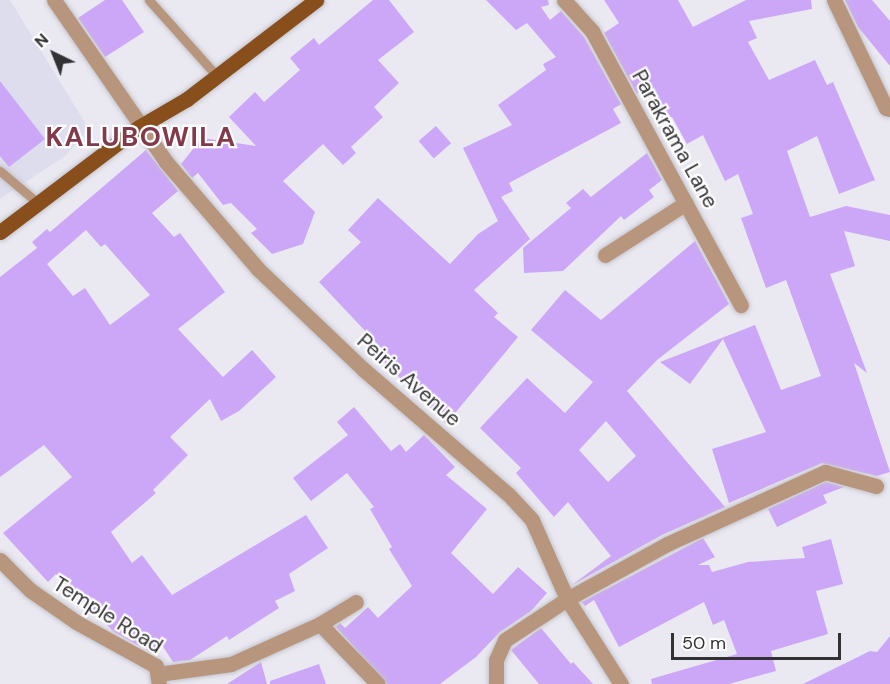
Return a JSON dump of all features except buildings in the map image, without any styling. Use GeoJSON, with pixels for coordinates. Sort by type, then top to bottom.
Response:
{"type":"FeatureCollection","features":[{"type":"Feature","properties":{"kind":"main road"},"geometry":{"type":"LineString","coordinates":[[0,232],[139,127],[187,99],[316,0]]}},
{"type":"Feature","properties":{"kind":"street","name":"Peiris Avenue"},"geometry":{"type":"LineString","coordinates":[[54,0],[139,127],[258,269],[363,369],[508,494],[531,520],[567,599],[621,684]]}},
{"type":"Feature","properties":{"kind":"street","name":"Parakrama Lane"},"geometry":{"type":"LineString","coordinates":[[564,0],[592,31],[741,305]]}},
{"type":"Feature","properties":{"kind":"street"},"geometry":{"type":"LineString","coordinates":[[834,0],[886,108],[890,109]]}},
{"type":"Feature","properties":{"kind":"street"},"geometry":{"type":"LineString","coordinates":[[604,255],[686,203]]}},
{"type":"Feature","properties":{"kind":"street"},"geometry":{"type":"LineString","coordinates":[[496,684],[496,660],[505,640],[567,599],[667,544],[825,472],[876,486]]}},
{"type":"Feature","properties":{"kind":"street","name":"Temple Road"},"geometry":{"type":"LineString","coordinates":[[0,560],[30,590],[110,642],[146,659],[159,679]]}},
{"type":"Feature","properties":{"kind":"street"},"geometry":{"type":"LineString","coordinates":[[159,679],[231,664],[321,624],[356,602]]}},
{"type":"Feature","properties":{"kind":"street"},"geometry":{"type":"LineString","coordinates":[[321,624],[378,684]]}},
{"type":"Feature","properties":{"kind":"lane"},"geometry":{"type":"LineString","coordinates":[[149,0],[217,76]]}},
{"type":"Feature","properties":{"kind":"lane"},"geometry":{"type":"LineString","coordinates":[[0,171],[38,203]]}},
{"type":"Feature","properties":{"kind":"shaded area"},"geometry":{"type":"Polygon","coordinates":[[[0,0],[10,0],[89,129],[65,156],[0,199],[0,0]]]}},
{"type":"Feature","properties":{"kind":"district","name":"KALUBOWILA"},"geometry":{"type":"Point","coordinates":[141,137]}}]}
